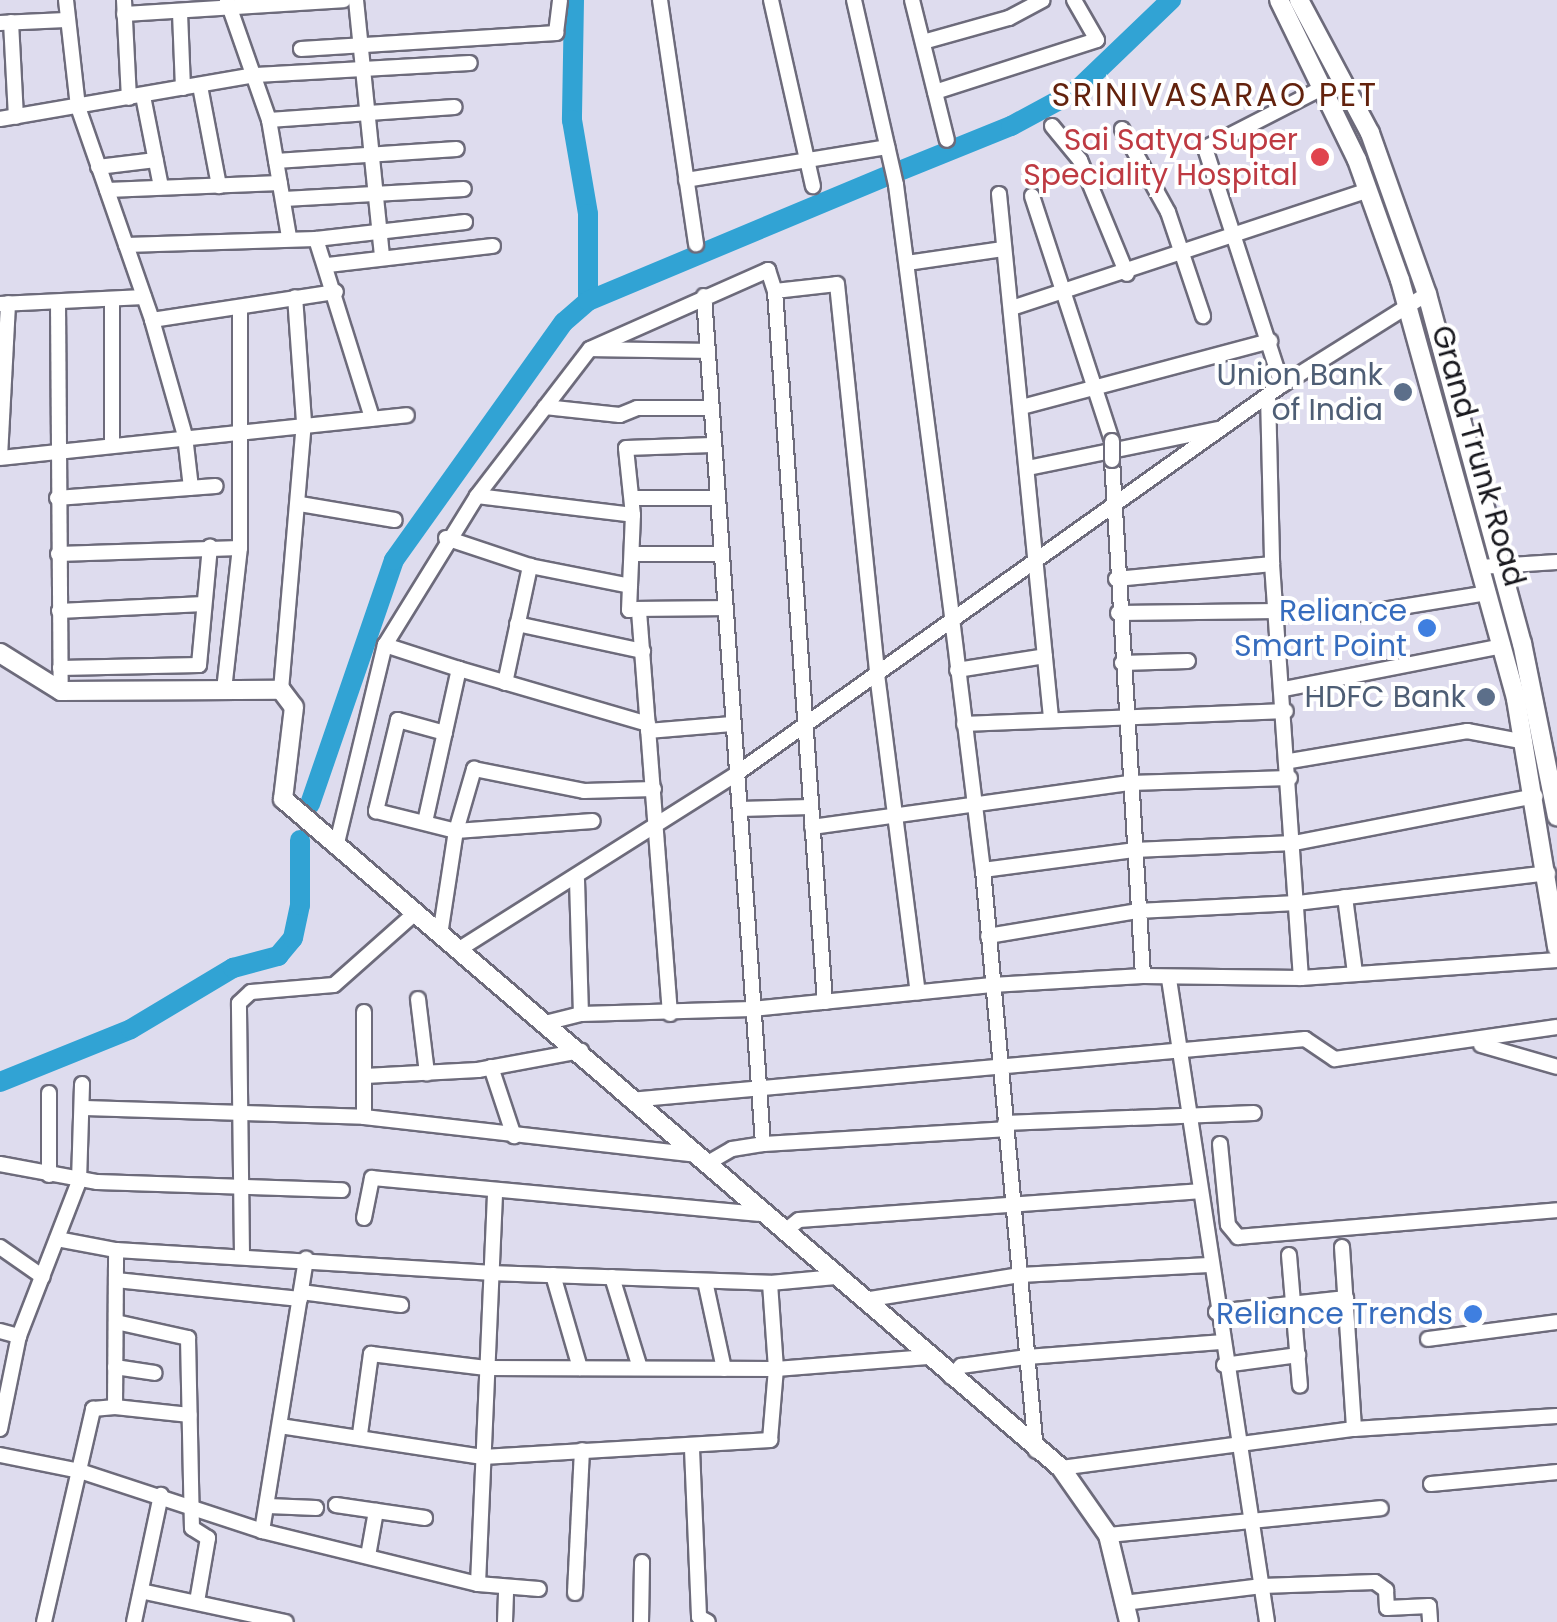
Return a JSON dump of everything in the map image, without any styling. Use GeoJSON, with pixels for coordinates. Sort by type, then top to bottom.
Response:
{"type":"FeatureCollection","features":[{"type":"Feature","properties":{"kind":"main road","name":"Grand Trunk Road"},"geometry":{"type":"LineString","coordinates":[[1279,0],[1369,190],[1407,306],[1503,646],[1526,742],[1557,948]]}},
{"type":"Feature","properties":{"kind":"main road","name":"Grand Trunk Road"},"geometry":{"type":"LineString","coordinates":[[1299,0],[1370,133],[1427,294],[1502,566],[1557,817]]}},
{"type":"Feature","properties":{"kind":"main road"},"geometry":{"type":"LineString","coordinates":[[0,652],[61,691],[280,690],[294,707],[283,798],[414,914],[581,1051],[758,1214],[864,1300],[1036,1452],[1060,1468],[1108,1535],[1127,1613]]}},
{"type":"Feature","properties":{"kind":"street"},"geometry":{"type":"LineString","coordinates":[[66,0],[78,108],[152,320],[185,436],[190,488]]}},
{"type":"Feature","properties":{"kind":"street"},"geometry":{"type":"LineString","coordinates":[[161,188],[136,97],[124,7],[180,14],[229,6],[344,0]]}},
{"type":"Feature","properties":{"kind":"street"},"geometry":{"type":"LineString","coordinates":[[356,0],[382,256]]}},
{"type":"Feature","properties":{"kind":"street"},"geometry":{"type":"LineString","coordinates":[[302,48],[556,33],[560,0]]}},
{"type":"Feature","properties":{"kind":"street"},"geometry":{"type":"LineString","coordinates":[[660,0],[696,244]]}},
{"type":"Feature","properties":{"kind":"street"},"geometry":{"type":"LineString","coordinates":[[771,0],[814,186]]}},
{"type":"Feature","properties":{"kind":"street"},"geometry":{"type":"LineString","coordinates":[[854,0],[888,147],[907,263],[952,618],[982,870],[1036,1452]]}},
{"type":"Feature","properties":{"kind":"street"},"geometry":{"type":"LineString","coordinates":[[912,0],[947,140]]}},
{"type":"Feature","properties":{"kind":"street"},"geometry":{"type":"LineString","coordinates":[[1002,0],[1009,18]]}},
{"type":"Feature","properties":{"kind":"street"},"geometry":{"type":"LineString","coordinates":[[923,42],[1009,18],[1042,0]]}},
{"type":"Feature","properties":{"kind":"street"},"geometry":{"type":"LineString","coordinates":[[935,92],[1097,40],[1074,0]]}},
{"type":"Feature","properties":{"kind":"street"},"geometry":{"type":"LineString","coordinates":[[229,6],[269,120],[290,237]]}},
{"type":"Feature","properties":{"kind":"street"},"geometry":{"type":"LineString","coordinates":[[180,14],[184,88]]}},
{"type":"Feature","properties":{"kind":"street"},"geometry":{"type":"LineString","coordinates":[[66,20],[5,22],[8,118],[256,76],[470,63]]}},
{"type":"Feature","properties":{"kind":"street"},"geometry":{"type":"LineString","coordinates":[[200,86],[219,186]]}},
{"type":"Feature","properties":{"kind":"street"},"geometry":{"type":"LineString","coordinates":[[1282,385],[1237,236],[1204,148],[1322,88]]}},
{"type":"Feature","properties":{"kind":"street"},"geometry":{"type":"LineString","coordinates":[[269,120],[455,107]]}},
{"type":"Feature","properties":{"kind":"street"},"geometry":{"type":"LineString","coordinates":[[1052,126],[1080,160],[1128,274]]}},
{"type":"Feature","properties":{"kind":"street"},"geometry":{"type":"LineString","coordinates":[[1122,128],[1168,212],[1203,316]]}},
{"type":"Feature","properties":{"kind":"street"},"geometry":{"type":"LineString","coordinates":[[686,180],[888,147]]}},
{"type":"Feature","properties":{"kind":"street"},"geometry":{"type":"LineString","coordinates":[[276,160],[457,149]]}},
{"type":"Feature","properties":{"kind":"street"},"geometry":{"type":"LineString","coordinates":[[98,167],[156,160]]}},
{"type":"Feature","properties":{"kind":"street"},"geometry":{"type":"LineString","coordinates":[[106,190],[280,183]]}},
{"type":"Feature","properties":{"kind":"street"},"geometry":{"type":"LineString","coordinates":[[284,199],[464,189]]}},
{"type":"Feature","properties":{"kind":"street"},"geometry":{"type":"LineString","coordinates":[[1012,308],[1128,274],[1369,190]]}},
{"type":"Feature","properties":{"kind":"street"},"geometry":{"type":"LineString","coordinates":[[999,194],[1051,718]]}},
{"type":"Feature","properties":{"kind":"street"},"geometry":{"type":"LineString","coordinates":[[1032,196],[1099,387],[1112,441],[1116,579],[1142,976]]}},
{"type":"Feature","properties":{"kind":"street"},"geometry":{"type":"LineString","coordinates":[[126,245],[316,239],[465,222]]}},
{"type":"Feature","properties":{"kind":"street"},"geometry":{"type":"LineString","coordinates":[[316,239],[328,265],[372,418]]}},
{"type":"Feature","properties":{"kind":"street"},"geometry":{"type":"LineString","coordinates":[[328,265],[493,246]]}},
{"type":"Feature","properties":{"kind":"street"},"geometry":{"type":"LineString","coordinates":[[907,263],[1003,249]]}},
{"type":"Feature","properties":{"kind":"street"},"geometry":{"type":"LineString","coordinates":[[336,846],[385,646],[446,538],[477,496],[590,349],[768,270],[776,290],[825,1002]]}},
{"type":"Feature","properties":{"kind":"street"},"geometry":{"type":"LineString","coordinates":[[776,290],[838,284],[876,674],[918,992]]}},
{"type":"Feature","properties":{"kind":"street"},"geometry":{"type":"LineString","coordinates":[[152,320],[336,292]]}},
{"type":"Feature","properties":{"kind":"street"},"geometry":{"type":"LineString","coordinates":[[458,950],[577,880],[804,728],[952,618],[1282,385],[1427,294]]}},
{"type":"Feature","properties":{"kind":"street"},"geometry":{"type":"LineString","coordinates":[[280,690],[300,504],[304,422],[295,296]]}},
{"type":"Feature","properties":{"kind":"street"},"geometry":{"type":"LineString","coordinates":[[704,296],[764,1144]]}},
{"type":"Feature","properties":{"kind":"street"},"geometry":{"type":"LineString","coordinates":[[144,297],[4,304],[0,457],[56,454],[244,428],[407,415]]}},
{"type":"Feature","properties":{"kind":"street"},"geometry":{"type":"LineString","coordinates":[[112,299],[112,446]]}},
{"type":"Feature","properties":{"kind":"street"},"geometry":{"type":"LineString","coordinates":[[58,303],[56,454],[61,691]]}},
{"type":"Feature","properties":{"kind":"street"},"geometry":{"type":"LineString","coordinates":[[224,690],[240,548],[244,428],[240,307]]}},
{"type":"Feature","properties":{"kind":"street"},"geometry":{"type":"LineString","coordinates":[[1022,407],[1270,341]]}},
{"type":"Feature","properties":{"kind":"street"},"geometry":{"type":"LineString","coordinates":[[590,349],[707,351]]}},
{"type":"Feature","properties":{"kind":"street"},"geometry":{"type":"LineString","coordinates":[[1268,395],[1272,564],[1290,760],[1300,978]]}},
{"type":"Feature","properties":{"kind":"street"},"geometry":{"type":"LineString","coordinates":[[545,408],[614,414],[710,408]]}},
{"type":"Feature","properties":{"kind":"street"},"geometry":{"type":"LineString","coordinates":[[1028,468],[1222,428]]}},
{"type":"Feature","properties":{"kind":"street"},"geometry":{"type":"LineString","coordinates":[[712,445],[626,448],[633,515],[629,610],[724,608]]}},
{"type":"Feature","properties":{"kind":"street"},"geometry":{"type":"LineString","coordinates":[[57,498],[216,486]]}},
{"type":"Feature","properties":{"kind":"street"},"geometry":{"type":"LineString","coordinates":[[477,496],[633,515]]}},
{"type":"Feature","properties":{"kind":"street"},"geometry":{"type":"LineString","coordinates":[[632,498],[716,498]]}},
{"type":"Feature","properties":{"kind":"street"},"geometry":{"type":"LineString","coordinates":[[300,504],[396,520]]}},
{"type":"Feature","properties":{"kind":"street"},"geometry":{"type":"LineString","coordinates":[[446,538],[530,566],[630,586]]}},
{"type":"Feature","properties":{"kind":"street"},"geometry":{"type":"LineString","coordinates":[[60,668],[199,665],[210,547]]}},
{"type":"Feature","properties":{"kind":"street"},"geometry":{"type":"LineString","coordinates":[[58,554],[240,548]]}},
{"type":"Feature","properties":{"kind":"street"},"geometry":{"type":"LineString","coordinates":[[632,554],[720,554]]}},
{"type":"Feature","properties":{"kind":"street"},"geometry":{"type":"LineString","coordinates":[[1480,568],[1557,562]]}},
{"type":"Feature","properties":{"kind":"street"},"geometry":{"type":"LineString","coordinates":[[1116,579],[1272,564]]}},
{"type":"Feature","properties":{"kind":"street"},"geometry":{"type":"LineString","coordinates":[[504,682],[530,566]]}},
{"type":"Feature","properties":{"kind":"street"},"geometry":{"type":"LineString","coordinates":[[1358,614],[1488,593]]}},
{"type":"Feature","properties":{"kind":"street"},"geometry":{"type":"LineString","coordinates":[[59,611],[204,604]]}},
{"type":"Feature","properties":{"kind":"street"},"geometry":{"type":"LineString","coordinates":[[639,610],[670,1014]]}},
{"type":"Feature","properties":{"kind":"street"},"geometry":{"type":"LineString","coordinates":[[1118,613],[1278,610]]}},
{"type":"Feature","properties":{"kind":"street"},"geometry":{"type":"LineString","coordinates":[[517,624],[644,651]]}},
{"type":"Feature","properties":{"kind":"street"},"geometry":{"type":"LineString","coordinates":[[385,646],[648,728],[732,724]]}},
{"type":"Feature","properties":{"kind":"street"},"geometry":{"type":"LineString","coordinates":[[1284,689],[1503,646]]}},
{"type":"Feature","properties":{"kind":"street"},"geometry":{"type":"LineString","coordinates":[[958,670],[1045,656]]}},
{"type":"Feature","properties":{"kind":"street"},"geometry":{"type":"LineString","coordinates":[[1122,664],[1188,660]]}},
{"type":"Feature","properties":{"kind":"street"},"geometry":{"type":"LineString","coordinates":[[425,822],[459,669]]}},
{"type":"Feature","properties":{"kind":"street"},"geometry":{"type":"LineString","coordinates":[[964,724],[1286,711]]}},
{"type":"Feature","properties":{"kind":"street"},"geometry":{"type":"LineString","coordinates":[[445,734],[398,720],[376,811],[456,831],[593,821]]}},
{"type":"Feature","properties":{"kind":"street"},"geometry":{"type":"LineString","coordinates":[[1290,760],[1467,731],[1526,742]]}},
{"type":"Feature","properties":{"kind":"street"},"geometry":{"type":"LineString","coordinates":[[440,935],[456,831],[474,769],[584,790],[654,789]]}},
{"type":"Feature","properties":{"kind":"street"},"geometry":{"type":"LineString","coordinates":[[812,827],[896,819],[1129,783],[1290,778]]}},
{"type":"Feature","properties":{"kind":"street"},"geometry":{"type":"LineString","coordinates":[[982,870],[1134,850],[1294,843],[1535,796]]}},
{"type":"Feature","properties":{"kind":"street"},"geometry":{"type":"LineString","coordinates":[[740,809],[810,807]]}},
{"type":"Feature","properties":{"kind":"street"},"geometry":{"type":"LineString","coordinates":[[988,936],[1137,911],[1297,904],[1548,873]]}},
{"type":"Feature","properties":{"kind":"street"},"geometry":{"type":"LineString","coordinates":[[577,880],[581,1014]]}},
{"type":"Feature","properties":{"kind":"street"},"geometry":{"type":"LineString","coordinates":[[1345,896],[1355,973]]}},
{"type":"Feature","properties":{"kind":"street"},"geometry":{"type":"LineString","coordinates":[[242,1255],[246,1186],[237,1020],[244,996],[334,986],[414,914]]}},
{"type":"Feature","properties":{"kind":"street"},"geometry":{"type":"LineString","coordinates":[[546,1023],[581,1014],[752,1010],[992,985],[1142,976],[1300,978],[1557,960]]}},
{"type":"Feature","properties":{"kind":"street"},"geometry":{"type":"LineString","coordinates":[[1169,979],[1220,1342],[1268,1622]]}},
{"type":"Feature","properties":{"kind":"street"},"geometry":{"type":"LineString","coordinates":[[418,1000],[426,1072]]}},
{"type":"Feature","properties":{"kind":"street"},"geometry":{"type":"LineString","coordinates":[[364,1012],[364,1117]]}},
{"type":"Feature","properties":{"kind":"street"},"geometry":{"type":"LineString","coordinates":[[630,1100],[758,1094],[1305,1039],[1335,1058],[1475,1043],[1557,1028]]}},
{"type":"Feature","properties":{"kind":"street"},"geometry":{"type":"LineString","coordinates":[[1475,1043],[1557,1067]]}},
{"type":"Feature","properties":{"kind":"street"},"geometry":{"type":"LineString","coordinates":[[365,1076],[491,1067],[581,1051]]}},
{"type":"Feature","properties":{"kind":"street"},"geometry":{"type":"LineString","coordinates":[[491,1067],[514,1136]]}},
{"type":"Feature","properties":{"kind":"street"},"geometry":{"type":"LineString","coordinates":[[0,1429],[18,1336],[79,1180],[82,1084]]}},
{"type":"Feature","properties":{"kind":"street"},"geometry":{"type":"LineString","coordinates":[[49,1093],[49,1175]]}},
{"type":"Feature","properties":{"kind":"street"},"geometry":{"type":"LineString","coordinates":[[84,1108],[364,1117],[701,1160],[732,1149],[764,1144],[1254,1113]]}},
{"type":"Feature","properties":{"kind":"street"},"geometry":{"type":"LineString","coordinates":[[1220,1144],[1228,1225],[1238,1237],[1557,1210]]}},
{"type":"Feature","properties":{"kind":"street"},"geometry":{"type":"LineString","coordinates":[[0,1164],[79,1180],[342,1190]]}},
{"type":"Feature","properties":{"kind":"street"},"geometry":{"type":"LineString","coordinates":[[364,1218],[372,1178],[495,1193],[758,1214]]}},
{"type":"Feature","properties":{"kind":"street"},"geometry":{"type":"LineString","coordinates":[[784,1232],[799,1220],[1199,1191]]}},
{"type":"Feature","properties":{"kind":"street"},"geometry":{"type":"LineString","coordinates":[[478,1584],[495,1193]]}},
{"type":"Feature","properties":{"kind":"street"},"geometry":{"type":"LineString","coordinates":[[57,1239],[116,1250],[489,1273],[770,1283],[836,1277]]}},
{"type":"Feature","properties":{"kind":"street"},"geometry":{"type":"LineString","coordinates":[[0,1247],[43,1276]]}},
{"type":"Feature","properties":{"kind":"street"},"geometry":{"type":"LineString","coordinates":[[1342,1247],[1354,1428]]}},
{"type":"Feature","properties":{"kind":"street"},"geometry":{"type":"LineString","coordinates":[[115,1408],[116,1250]]}},
{"type":"Feature","properties":{"kind":"street"},"geometry":{"type":"LineString","coordinates":[[1289,1255],[1296,1302],[1300,1386]]}},
{"type":"Feature","properties":{"kind":"street"},"geometry":{"type":"LineString","coordinates":[[262,1531],[306,1259]]}},
{"type":"Feature","properties":{"kind":"street"},"geometry":{"type":"LineString","coordinates":[[864,1300],[1020,1276],[1209,1265]]}},
{"type":"Feature","properties":{"kind":"street"},"geometry":{"type":"LineString","coordinates":[[553,1275],[580,1368]]}},
{"type":"Feature","properties":{"kind":"street"},"geometry":{"type":"LineString","coordinates":[[612,1278],[640,1368]]}},
{"type":"Feature","properties":{"kind":"street"},"geometry":{"type":"LineString","coordinates":[[116,1280],[401,1305]]}},
{"type":"Feature","properties":{"kind":"street"},"geometry":{"type":"LineString","coordinates":[[705,1281],[724,1369]]}},
{"type":"Feature","properties":{"kind":"street"},"geometry":{"type":"LineString","coordinates":[[280,1426],[360,1434],[483,1457],[582,1450],[692,1450],[770,1440],[776,1368],[770,1283]]}},
{"type":"Feature","properties":{"kind":"street"},"geometry":{"type":"LineString","coordinates":[[1216,1312],[1346,1298]]}},
{"type":"Feature","properties":{"kind":"street"},"geometry":{"type":"LineString","coordinates":[[116,1322],[188,1338],[192,1528],[208,1538],[197,1602]]}},
{"type":"Feature","properties":{"kind":"street"},"geometry":{"type":"LineString","coordinates":[[1428,1338],[1557,1322]]}},
{"type":"Feature","properties":{"kind":"street"},"geometry":{"type":"LineString","coordinates":[[0,1331],[18,1336]]}},
{"type":"Feature","properties":{"kind":"street"},"geometry":{"type":"LineString","coordinates":[[951,1378],[961,1366],[1027,1357],[1220,1342]]}},
{"type":"Feature","properties":{"kind":"street"},"geometry":{"type":"LineString","coordinates":[[360,1434],[371,1354],[486,1368],[776,1368],[928,1358]]}},
{"type":"Feature","properties":{"kind":"street"},"geometry":{"type":"LineString","coordinates":[[1224,1365],[1298,1355]]}},
{"type":"Feature","properties":{"kind":"street"},"geometry":{"type":"LineString","coordinates":[[116,1367],[155,1373]]}},
{"type":"Feature","properties":{"kind":"street"},"geometry":{"type":"LineString","coordinates":[[44,1622],[93,1409],[190,1415]]}},
{"type":"Feature","properties":{"kind":"street"},"geometry":{"type":"LineString","coordinates":[[1060,1468],[1354,1428],[1557,1416]]}},
{"type":"Feature","properties":{"kind":"street"},"geometry":{"type":"LineString","coordinates":[[575,1593],[582,1450]]}},
{"type":"Feature","properties":{"kind":"street"},"geometry":{"type":"LineString","coordinates":[[692,1450],[699,1617],[708,1622]]}},
{"type":"Feature","properties":{"kind":"street"},"geometry":{"type":"LineString","coordinates":[[0,1455],[80,1471],[262,1531],[478,1584],[539,1588]]}},
{"type":"Feature","properties":{"kind":"street"},"geometry":{"type":"LineString","coordinates":[[1430,1484],[1557,1472]]}},
{"type":"Feature","properties":{"kind":"street"},"geometry":{"type":"LineString","coordinates":[[134,1622],[160,1495]]}},
{"type":"Feature","properties":{"kind":"street"},"geometry":{"type":"LineString","coordinates":[[336,1505],[425,1518]]}},
{"type":"Feature","properties":{"kind":"street"},"geometry":{"type":"LineString","coordinates":[[268,1506],[316,1508]]}},
{"type":"Feature","properties":{"kind":"street"},"geometry":{"type":"LineString","coordinates":[[1108,1535],[1380,1508]]}},
{"type":"Feature","properties":{"kind":"street"},"geometry":{"type":"LineString","coordinates":[[368,1556],[376,1511]]}},
{"type":"Feature","properties":{"kind":"street"},"geometry":{"type":"LineString","coordinates":[[641,1622],[642,1562]]}},
{"type":"Feature","properties":{"kind":"street"},"geometry":{"type":"LineString","coordinates":[[1127,1613],[1262,1586],[1375,1582],[1386,1590],[1388,1608],[1429,1606],[1430,1622]]}},
{"type":"Feature","properties":{"kind":"street"},"geometry":{"type":"LineString","coordinates":[[505,1622],[506,1587]]}},
{"type":"Feature","properties":{"kind":"street"},"geometry":{"type":"LineString","coordinates":[[140,1591],[286,1622]]}},
{"type":"Feature","properties":{"kind":"waterway"},"geometry":{"type":"LineString","coordinates":[[574,0],[572,120],[588,214],[588,301]]}},
{"type":"Feature","properties":{"kind":"waterway"},"geometry":{"type":"LineString","coordinates":[[902,170],[1011,126],[1076,91],[1171,0]]}},
{"type":"Feature","properties":{"kind":"waterway"},"geometry":{"type":"LineString","coordinates":[[310,804],[394,560],[564,322],[588,301],[885,177]]}},
{"type":"Feature","properties":{"kind":"waterway"},"geometry":{"type":"LineString","coordinates":[[0,1082],[131,1029],[233,968],[278,956],[293,938],[300,905],[300,840]]}},
{"type":"Feature","properties":{"kind":"place","name":"Sai Satya Super Speciality Hospital"},"geometry":{"type":"Point","coordinates":[1320,157]}},
{"type":"Feature","properties":{"kind":"place","name":"Union Bank of India"},"geometry":{"type":"Point","coordinates":[1403,392]}},
{"type":"Feature","properties":{"kind":"place","name":"Reliance Smart Point"},"geometry":{"type":"Point","coordinates":[1427,628]}},
{"type":"Feature","properties":{"kind":"place","name":"HDFC Bank"},"geometry":{"type":"Point","coordinates":[1486,697]}},
{"type":"Feature","properties":{"kind":"place","name":"Reliance Trends"},"geometry":{"type":"Point","coordinates":[1473,1314]}},
{"type":"Feature","properties":{"kind":"district","name":"SRINIVASARAO PET"},"geometry":{"type":"Point","coordinates":[1215,95]}}]}
